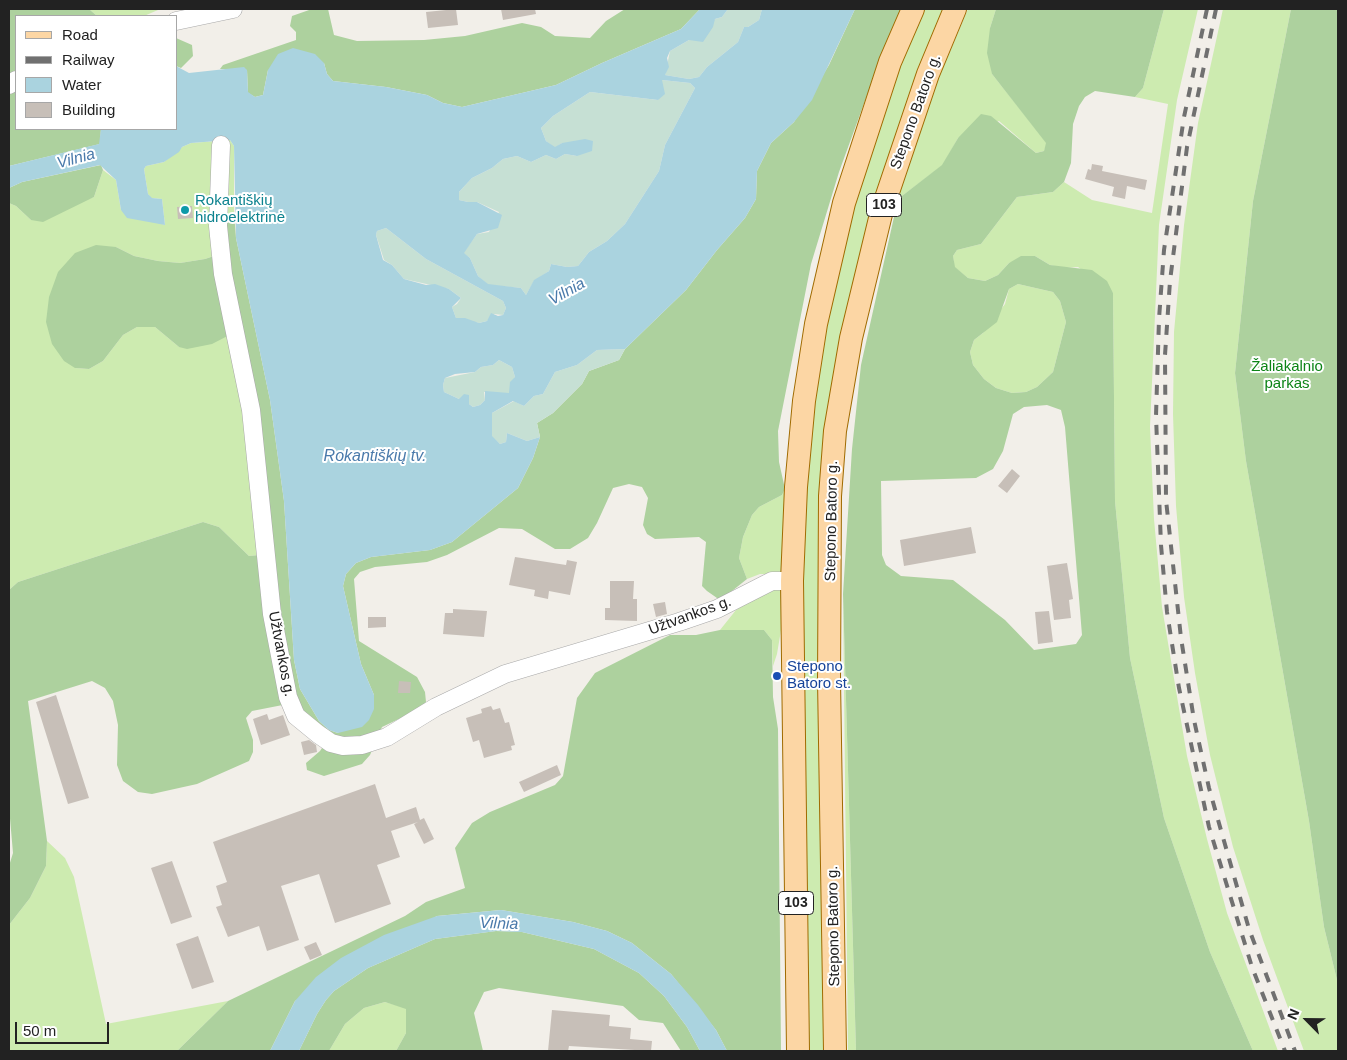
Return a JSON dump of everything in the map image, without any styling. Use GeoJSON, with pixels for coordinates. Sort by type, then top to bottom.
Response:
{"type":"FeatureCollection","features":[{"type":"Feature","properties":{"kind":"main road","name":"103"},"geometry":{"type":"LineString","coordinates":[[798,1051],[792,581],[795,496],[804,401],[827,271],[844,203],[890,62],[913,9]]}},
{"type":"Feature","properties":{"kind":"main road","name":"Stepono Batoro g."},"geometry":{"type":"LineString","coordinates":[[835,1051],[829,680],[830,496],[835,431],[851,338],[882,210],[924,83],[956,9]]}},
{"type":"Feature","properties":{"kind":"street"},"geometry":{"type":"LineString","coordinates":[[178,21],[233,9]]}},
{"type":"Feature","properties":{"kind":"street","name":"Užtvankos g."},"geometry":{"type":"LineString","coordinates":[[221,145],[218,226],[223,274],[251,410],[272,614],[288,697],[296,716],[318,734],[331,743],[343,746],[362,745],[387,736],[436,707],[504,674],[687,619],[717,608],[772,581],[792,581]]}},
{"type":"Feature","properties":{"kind":"green space"},"geometry":{"type":"Polygon","coordinates":[[[9,9],[89,9],[96,15],[15,15],[15,130],[101,130],[100,144],[9,166],[9,9]]]}},
{"type":"Feature","properties":{"kind":"green space"},"geometry":{"type":"Polygon","coordinates":[[[89,9],[158,10],[146,15],[96,15],[89,9]]]}},
{"type":"Feature","properties":{"kind":"green space"},"geometry":{"type":"Polygon","coordinates":[[[312,9],[328,9],[334,35],[357,41],[424,40],[465,36],[522,23],[541,27],[555,36],[590,38],[606,21],[625,9],[700,9],[681,29],[556,85],[462,107],[443,103],[427,95],[386,87],[333,81],[327,74],[324,63],[268,70],[263,95],[255,97],[248,93],[247,70],[220,69],[223,65],[296,40],[296,32],[290,26],[292,16],[312,9]]]}},
{"type":"Feature","properties":{"kind":"green space"},"geometry":{"type":"Polygon","coordinates":[[[728,9],[762,9],[759,20],[748,27],[744,27],[738,42],[707,67],[699,77],[689,79],[665,75],[670,51],[689,40],[696,40],[715,19],[722,17],[728,9]]]}},
{"type":"Feature","properties":{"kind":"green space"},"geometry":{"type":"Polygon","coordinates":[[[855,9],[902,9],[874,76],[839,172],[811,264],[778,431],[779,462],[785,489],[782,495],[759,507],[752,515],[743,537],[739,558],[747,579],[722,599],[707,591],[702,586],[706,542],[699,537],[655,539],[647,534],[643,525],[648,498],[642,487],[629,484],[613,488],[588,538],[570,549],[555,549],[522,529],[499,528],[447,555],[427,562],[375,567],[360,572],[354,579],[359,641],[417,677],[425,692],[426,702],[422,708],[382,727],[370,755],[362,764],[324,776],[307,770],[306,763],[320,751],[330,736],[313,724],[298,702],[252,711],[246,718],[253,740],[253,752],[249,761],[197,784],[152,794],[138,792],[123,781],[117,765],[118,725],[113,701],[105,688],[92,681],[28,701],[47,841],[46,866],[30,898],[9,925],[9,866],[13,853],[9,807],[9,590],[18,582],[203,522],[219,527],[249,556],[270,554],[241,329],[212,344],[187,349],[179,347],[155,327],[137,327],[123,335],[103,361],[89,369],[75,368],[64,361],[52,344],[46,322],[49,297],[58,272],[75,253],[96,245],[116,247],[134,256],[158,261],[180,263],[205,259],[226,252],[224,224],[228,215],[234,212],[236,238],[270,400],[284,501],[294,660],[300,689],[319,721],[329,730],[338,733],[374,695],[361,664],[343,586],[346,574],[356,563],[371,557],[430,550],[452,542],[518,488],[533,458],[540,437],[537,423],[553,413],[582,384],[589,371],[619,360],[625,349],[686,290],[745,218],[756,199],[757,171],[771,143],[794,122],[829,65],[855,9]]]}},
{"type":"Feature","properties":{"kind":"green space"},"geometry":{"type":"Polygon","coordinates":[[[921,9],[948,9],[831,405],[828,1051],[805,1051],[800,685],[806,462],[824,324],[862,168],[921,9]]]}},
{"type":"Feature","properties":{"kind":"green space"},"geometry":{"type":"Polygon","coordinates":[[[968,9],[996,9],[990,28],[992,74],[1047,143],[1044,151],[1036,153],[999,121],[958,138],[943,165],[898,199],[936,84],[968,9]]]}},
{"type":"Feature","properties":{"kind":"green space"},"geometry":{"type":"Polygon","coordinates":[[[996,9],[1164,9],[1143,88],[1135,97],[1095,91],[1085,97],[1079,106],[1073,124],[1071,163],[1064,182],[1053,192],[1017,197],[981,244],[957,250],[953,256],[955,267],[968,278],[985,281],[998,275],[1009,263],[1021,256],[1035,256],[1050,265],[1092,270],[1107,281],[1113,293],[1115,501],[1130,658],[1164,818],[1210,952],[1253,1051],[856,1051],[843,594],[852,449],[861,365],[898,199],[942,165],[958,138],[981,114],[991,116],[1036,153],[1044,151],[1046,143],[992,74],[987,53],[990,28],[996,9]],[[1018,284],[1009,289],[997,322],[974,340],[970,352],[973,365],[984,379],[996,388],[1012,393],[1026,392],[1037,387],[1053,372],[1066,322],[1060,301],[1053,292],[1018,284]],[[1047,405],[1024,407],[1013,414],[1003,451],[993,469],[976,478],[881,481],[882,555],[886,565],[901,576],[953,580],[1005,620],[1034,650],[1076,644],[1082,635],[1065,427],[1061,410],[1047,405]]]}},
{"type":"Feature","properties":{"kind":"green space"},"geometry":{"type":"Polygon","coordinates":[[[1164,9],[1198,9],[1177,100],[1159,225],[1150,427],[1154,519],[1162,607],[1187,756],[1207,839],[1227,913],[1278,1051],[1253,1051],[1210,952],[1164,818],[1130,658],[1115,501],[1113,293],[1078,267],[1063,268],[1050,265],[1035,256],[1009,263],[998,275],[985,281],[968,278],[954,267],[953,256],[957,250],[981,244],[1017,197],[1053,192],[1064,182],[1092,200],[1152,213],[1168,104],[1135,97],[1143,88],[1164,9]]]}},
{"type":"Feature","properties":{"kind":"green space"},"geometry":{"type":"Polygon","coordinates":[[[1223,9],[1291,9],[1253,201],[1235,373],[1246,461],[1309,821],[1324,927],[1338,984],[1338,1051],[1304,1051],[1263,940],[1233,847],[1210,755],[1184,597],[1176,506],[1173,414],[1174,332],[1184,225],[1198,123],[1223,9]]]}},
{"type":"Feature","properties":{"kind":"green space","name":"Žaliakalnio parkas"},"geometry":{"type":"Polygon","coordinates":[[[1291,9],[1338,9],[1338,984],[1324,927],[1309,821],[1246,461],[1235,373],[1253,201],[1291,9]]]}},
{"type":"Feature","properties":{"kind":"green space"},"geometry":{"type":"Polygon","coordinates":[[[178,39],[192,45],[193,56],[181,68],[178,67],[178,39]]]}},
{"type":"Feature","properties":{"kind":"green space"},"geometry":{"type":"Polygon","coordinates":[[[662,80],[690,83],[695,88],[665,145],[659,171],[625,224],[607,241],[589,252],[578,266],[567,267],[551,264],[549,271],[534,281],[526,295],[521,288],[488,285],[478,276],[470,258],[463,253],[477,234],[489,232],[499,212],[477,202],[459,200],[459,192],[472,178],[492,168],[503,159],[517,156],[531,162],[546,155],[556,159],[565,154],[577,156],[562,143],[555,148],[546,141],[541,128],[553,116],[590,92],[658,100],[662,80]]]}},
{"type":"Feature","properties":{"kind":"green space"},"geometry":{"type":"Polygon","coordinates":[[[230,140],[234,146],[234,212],[228,215],[226,252],[205,259],[180,263],[134,256],[116,247],[75,368],[89,369],[103,361],[123,335],[137,327],[155,327],[179,347],[241,329],[270,554],[249,556],[219,527],[203,522],[18,582],[9,590],[9,203],[16,206],[31,220],[94,197],[103,170],[116,180],[121,210],[165,225],[162,199],[151,198],[148,194],[144,169],[146,166],[164,162],[182,147],[191,143],[230,140]]]}},
{"type":"Feature","properties":{"kind":"green space"},"geometry":{"type":"Polygon","coordinates":[[[101,165],[103,170],[94,197],[43,222],[31,220],[16,206],[9,203],[9,188],[22,182],[101,165]]]}},
{"type":"Feature","properties":{"kind":"green space"},"geometry":{"type":"Polygon","coordinates":[[[386,228],[426,259],[503,301],[506,308],[503,315],[494,314],[487,321],[479,323],[456,318],[452,307],[461,298],[449,289],[404,279],[392,265],[384,260],[376,235],[377,231],[386,228]]]}},
{"type":"Feature","properties":{"kind":"green space"},"geometry":{"type":"Polygon","coordinates":[[[1018,284],[1053,292],[1060,301],[1066,322],[1053,372],[1037,387],[1026,392],[1012,393],[996,388],[984,379],[973,365],[970,352],[974,340],[983,333],[1005,304],[1009,289],[1018,284]]]}},
{"type":"Feature","properties":{"kind":"green space"},"geometry":{"type":"Polygon","coordinates":[[[625,349],[619,360],[589,371],[582,384],[553,413],[537,423],[540,437],[527,441],[507,433],[506,442],[500,444],[492,437],[492,413],[514,401],[524,406],[534,396],[543,394],[555,372],[577,365],[597,350],[625,349]]]}},
{"type":"Feature","properties":{"kind":"green space"},"geometry":{"type":"Polygon","coordinates":[[[499,360],[512,367],[515,377],[509,394],[484,392],[485,400],[480,405],[473,407],[469,404],[469,399],[459,399],[444,392],[445,378],[475,372],[481,367],[493,365],[499,360]]]}},
{"type":"Feature","properties":{"kind":"green space"},"geometry":{"type":"Polygon","coordinates":[[[785,489],[783,571],[778,574],[760,574],[747,579],[739,558],[743,537],[752,515],[759,507],[782,495],[785,489]]]}},
{"type":"Feature","properties":{"kind":"green space"},"geometry":{"type":"Polygon","coordinates":[[[770,589],[782,592],[782,624],[773,666],[772,640],[764,630],[720,630],[736,610],[770,589]]]}},
{"type":"Feature","properties":{"kind":"green space"},"geometry":{"type":"Polygon","coordinates":[[[843,594],[849,805],[856,1051],[848,1051],[843,594]]]}},
{"type":"Feature","properties":{"kind":"green space"},"geometry":{"type":"Polygon","coordinates":[[[720,630],[764,630],[772,640],[773,697],[778,729],[781,1051],[727,1051],[716,1030],[671,974],[632,943],[607,931],[573,922],[501,910],[437,916],[295,1001],[270,1051],[177,1051],[228,1001],[405,916],[426,902],[465,888],[455,848],[472,823],[490,812],[555,785],[563,776],[577,698],[595,673],[670,635],[696,635],[720,630]]]}},
{"type":"Feature","properties":{"kind":"green space"},"geometry":{"type":"Polygon","coordinates":[[[47,841],[65,858],[74,877],[106,1024],[228,1001],[177,1051],[9,1051],[9,925],[30,898],[46,866],[47,841]]]}},
{"type":"Feature","properties":{"kind":"green space"},"geometry":{"type":"Polygon","coordinates":[[[496,931],[522,932],[594,949],[639,973],[664,996],[687,1027],[700,1051],[681,1051],[663,1023],[639,1020],[623,1006],[499,988],[484,992],[474,1013],[483,1051],[396,1051],[406,1033],[406,1009],[385,1002],[364,1008],[345,1024],[329,1051],[299,1051],[326,1000],[334,991],[368,968],[435,939],[496,931]]]}},
{"type":"Feature","properties":{"kind":"green space"},"geometry":{"type":"Polygon","coordinates":[[[385,1002],[406,1008],[406,1033],[396,1051],[329,1051],[345,1024],[364,1008],[385,1002]]]}},
{"type":"Feature","properties":{"kind":"water","name":"Rokantiškių tv."},"geometry":{"type":"Polygon","coordinates":[[[700,9],[728,9],[722,17],[715,19],[713,27],[703,42],[689,40],[670,51],[667,58],[669,67],[665,75],[689,79],[699,77],[707,67],[738,42],[744,27],[748,27],[759,20],[762,9],[855,9],[812,100],[794,122],[771,143],[757,171],[756,199],[745,218],[686,290],[625,349],[597,350],[577,365],[555,372],[543,394],[534,396],[524,406],[513,401],[492,413],[492,436],[500,444],[506,442],[507,433],[527,441],[540,437],[533,458],[518,488],[452,542],[430,550],[371,557],[356,563],[346,574],[343,586],[361,664],[374,695],[374,709],[369,720],[362,727],[338,733],[329,730],[319,721],[300,689],[294,660],[284,501],[270,400],[236,238],[234,146],[230,140],[191,143],[182,147],[179,152],[164,162],[146,166],[144,169],[148,194],[152,198],[162,199],[165,225],[127,218],[121,210],[116,180],[100,165],[22,182],[9,188],[9,166],[99,144],[101,130],[178,130],[178,67],[189,73],[244,67],[247,70],[248,92],[255,97],[263,95],[268,70],[278,54],[293,48],[315,54],[324,63],[327,74],[333,81],[386,87],[427,95],[443,103],[462,107],[556,85],[681,29],[700,9]],[[662,80],[665,94],[658,100],[590,92],[553,116],[541,128],[546,141],[555,147],[562,143],[585,139],[593,141],[592,151],[577,156],[565,154],[556,159],[546,155],[531,162],[517,156],[503,159],[492,168],[472,178],[459,192],[459,200],[477,202],[502,215],[498,228],[477,234],[464,253],[470,258],[478,276],[488,284],[521,288],[526,295],[534,280],[549,271],[551,264],[567,267],[578,266],[589,252],[607,241],[625,224],[659,171],[665,145],[695,88],[690,83],[662,80]],[[386,228],[377,231],[376,235],[383,260],[392,265],[404,279],[426,285],[435,284],[449,289],[461,298],[452,307],[456,318],[465,318],[479,323],[487,321],[491,313],[498,316],[503,315],[506,308],[503,301],[426,259],[386,228]],[[499,360],[493,365],[481,367],[475,372],[455,374],[445,378],[444,392],[459,399],[464,394],[469,395],[469,404],[473,407],[480,405],[485,400],[485,391],[509,393],[510,382],[515,377],[512,367],[499,360]]]}},
{"type":"Feature","properties":{"kind":"water","name":"Vilnia"},"geometry":{"type":"Polygon","coordinates":[[[501,910],[573,922],[607,931],[632,943],[671,974],[698,1005],[716,1030],[727,1051],[700,1051],[687,1027],[664,996],[639,973],[594,949],[522,932],[496,931],[435,939],[368,968],[334,991],[326,1000],[299,1051],[270,1051],[295,1001],[316,977],[341,958],[384,935],[437,916],[501,910]]]}},
{"type":"Feature","properties":{"kind":"building"},"geometry":{"type":"Polygon","coordinates":[[[456,9],[458,25],[428,28],[426,12],[456,9]]]}},
{"type":"Feature","properties":{"kind":"building"},"geometry":{"type":"Polygon","coordinates":[[[501,9],[535,9],[536,14],[503,20],[501,9]]]}},
{"type":"Feature","properties":{"kind":"building"},"geometry":{"type":"Polygon","coordinates":[[[1092,164],[1103,166],[1102,171],[1147,180],[1145,190],[1127,186],[1125,199],[1112,196],[1114,187],[1085,179],[1088,169],[1091,170],[1092,164]]]}},
{"type":"Feature","properties":{"kind":"building","name":"Rokantiškių hidroelektrinė"},"geometry":{"type":"Polygon","coordinates":[[[192,206],[193,218],[178,219],[177,207],[192,206]]]}},
{"type":"Feature","properties":{"kind":"building"},"geometry":{"type":"Polygon","coordinates":[[[1012,469],[1020,476],[1007,493],[998,486],[1012,469]]]}},
{"type":"Feature","properties":{"kind":"building"},"geometry":{"type":"Polygon","coordinates":[[[971,527],[976,553],[904,566],[900,540],[971,527]]]}},
{"type":"Feature","properties":{"kind":"building"},"geometry":{"type":"Polygon","coordinates":[[[515,557],[566,565],[567,560],[577,562],[570,595],[549,591],[548,599],[534,596],[535,590],[509,585],[515,557]]]}},
{"type":"Feature","properties":{"kind":"building"},"geometry":{"type":"Polygon","coordinates":[[[1067,563],[1073,599],[1069,600],[1071,618],[1054,620],[1047,566],[1067,563]]]}},
{"type":"Feature","properties":{"kind":"building"},"geometry":{"type":"Polygon","coordinates":[[[610,581],[634,581],[633,599],[637,599],[637,621],[605,620],[605,608],[610,608],[610,581]]]}},
{"type":"Feature","properties":{"kind":"building"},"geometry":{"type":"Polygon","coordinates":[[[665,602],[667,614],[656,617],[653,604],[665,602]]]}},
{"type":"Feature","properties":{"kind":"building"},"geometry":{"type":"Polygon","coordinates":[[[453,609],[487,611],[484,637],[443,634],[445,613],[453,613],[453,609]]]}},
{"type":"Feature","properties":{"kind":"building"},"geometry":{"type":"Polygon","coordinates":[[[1049,611],[1053,642],[1038,644],[1035,612],[1049,611]]]}},
{"type":"Feature","properties":{"kind":"building"},"geometry":{"type":"Polygon","coordinates":[[[368,617],[386,617],[386,627],[368,628],[368,617]]]}},
{"type":"Feature","properties":{"kind":"building"},"geometry":{"type":"Polygon","coordinates":[[[399,681],[411,682],[410,693],[398,693],[399,681]]]}},
{"type":"Feature","properties":{"kind":"building"},"geometry":{"type":"Polygon","coordinates":[[[56,695],[89,798],[68,804],[36,702],[56,695]]]}},
{"type":"Feature","properties":{"kind":"building"},"geometry":{"type":"Polygon","coordinates":[[[491,706],[493,710],[500,708],[505,723],[509,722],[515,745],[511,746],[512,750],[484,758],[479,740],[473,742],[466,718],[482,713],[481,709],[491,706]]]}},
{"type":"Feature","properties":{"kind":"building"},"geometry":{"type":"Polygon","coordinates":[[[267,714],[269,720],[283,715],[290,735],[261,745],[253,719],[267,714]]]}},
{"type":"Feature","properties":{"kind":"building"},"geometry":{"type":"Polygon","coordinates":[[[309,740],[316,745],[317,752],[304,755],[301,742],[309,740]]]}},
{"type":"Feature","properties":{"kind":"building"},"geometry":{"type":"Polygon","coordinates":[[[557,765],[561,775],[524,792],[519,782],[557,765]]]}},
{"type":"Feature","properties":{"kind":"building"},"geometry":{"type":"Polygon","coordinates":[[[375,784],[386,818],[416,807],[420,820],[424,818],[434,839],[424,844],[414,824],[418,822],[391,831],[400,857],[377,865],[391,904],[335,923],[319,874],[281,886],[299,940],[267,951],[259,926],[228,937],[216,907],[222,905],[216,886],[227,882],[213,842],[375,784]]]}},
{"type":"Feature","properties":{"kind":"building"},"geometry":{"type":"Polygon","coordinates":[[[172,861],[192,917],[171,924],[151,868],[172,861]]]}},
{"type":"Feature","properties":{"kind":"building"},"geometry":{"type":"Polygon","coordinates":[[[198,936],[214,982],[192,989],[176,944],[198,936]]]}},
{"type":"Feature","properties":{"kind":"building"},"geometry":{"type":"Polygon","coordinates":[[[316,942],[322,955],[310,960],[304,947],[316,942]]]}},
{"type":"Feature","properties":{"kind":"building"},"geometry":{"type":"Polygon","coordinates":[[[552,1010],[610,1015],[609,1026],[631,1028],[630,1039],[652,1041],[651,1051],[569,1046],[568,1051],[548,1051],[552,1010]]]}},
{"type":"Feature","properties":{"kind":"railway"},"geometry":{"type":"LineString","coordinates":[[1207,9],[1184,117],[1164,250],[1159,319],[1156,416],[1161,545],[1167,612],[1179,688],[1209,827],[1252,967],[1285,1051]]}},
{"type":"Feature","properties":{"kind":"railway"},"geometry":{"type":"LineString","coordinates":[[1216,9],[1187,147],[1170,281],[1165,355],[1166,500],[1181,638],[1194,720],[1209,788],[1249,929],[1295,1051]]}},
{"type":"Feature","properties":{"kind":"place","name":"Rokantiškių hidroelektrinė"},"geometry":{"type":"Point","coordinates":[185,210]}},
{"type":"Feature","properties":{"kind":"place","name":"Stepono Batoro st."},"geometry":{"type":"Point","coordinates":[777,676]}}]}
